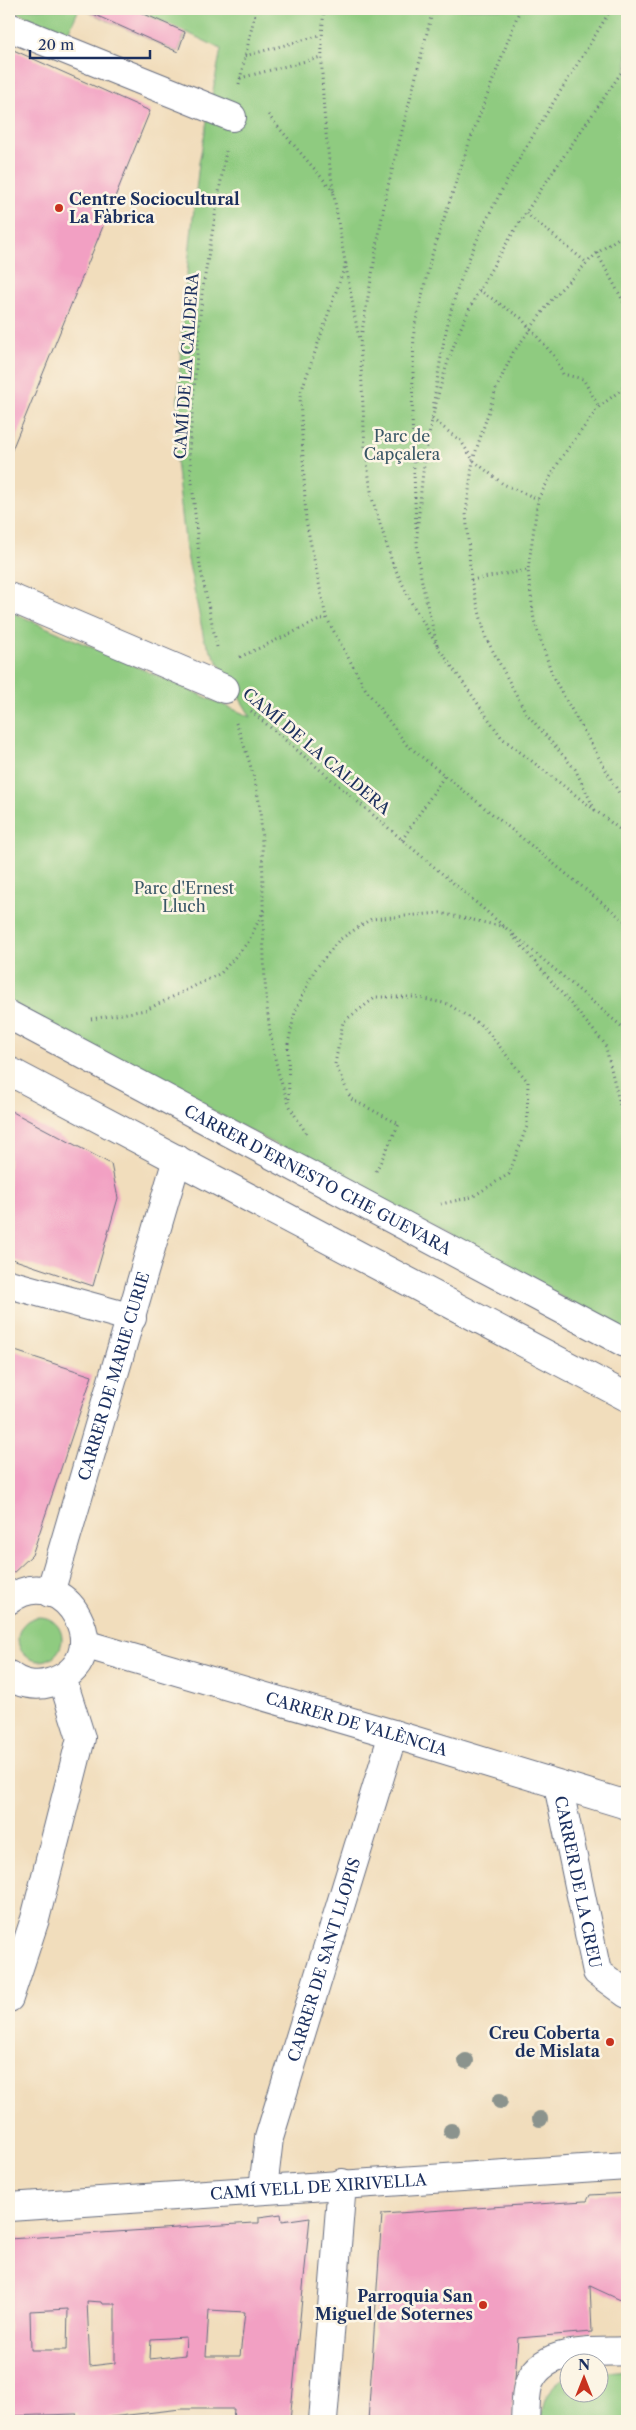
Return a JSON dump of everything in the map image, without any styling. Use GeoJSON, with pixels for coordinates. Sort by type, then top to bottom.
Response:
{"type":"FeatureCollection","features":[{"type":"Feature","properties":{"kind":"street"},"geometry":{"type":"LineString","coordinates":[[9,27],[232,117]]}},
{"type":"Feature","properties":{"kind":"street"},"geometry":{"type":"LineString","coordinates":[[9,597],[223,677]]}},
{"type":"Feature","properties":{"kind":"street","name":"CARRER D'ERNESTO CHE GUEVARA"},"geometry":{"type":"LineString","coordinates":[[9,1015],[627,1344]]}},
{"type":"Feature","properties":{"kind":"street"},"geometry":{"type":"LineString","coordinates":[[9,1070],[627,1397]]}},
{"type":"Feature","properties":{"kind":"street","name":"CARRER DE MARIE CURIE"},"geometry":{"type":"LineString","coordinates":[[50,1593],[177,1159]]}},
{"type":"Feature","properties":{"kind":"street"},"geometry":{"type":"LineString","coordinates":[[9,1284],[132,1318]]}},
{"type":"Feature","properties":{"kind":"street"},"geometry":{"type":"LineString","coordinates":[[9,1600],[25,1592],[50,1593],[65,1600],[76,1612],[83,1627],[84,1644],[80,1657],[73,1668],[62,1678],[47,1684],[30,1684],[10,1679]]}},
{"type":"Feature","properties":{"kind":"street","name":"CARRER DE VALÈNCIA"},"geometry":{"type":"LineString","coordinates":[[84,1644],[393,1734],[627,1805]]}},
{"type":"Feature","properties":{"kind":"street"},"geometry":{"type":"LineString","coordinates":[[9,1998],[35,1919],[81,1738],[62,1678]]}},
{"type":"Feature","properties":{"kind":"street","name":"CARRER DE SANT LLOPIS"},"geometry":{"type":"LineString","coordinates":[[263,2189],[269,2138],[393,1734]]}},
{"type":"Feature","properties":{"kind":"street","name":"CARRER DE LA CREU"},"geometry":{"type":"LineString","coordinates":[[558,1785],[597,1972],[627,1994]]}},
{"type":"Feature","properties":{"kind":"street"},"geometry":{"type":"LineString","coordinates":[[9,1932],[35,1919]]}},
{"type":"Feature","properties":{"kind":"street","name":"CAMÍ VELL DE XIRIVELLA"},"geometry":{"type":"LineString","coordinates":[[9,2207],[342,2183],[627,2166]]}},
{"type":"Feature","properties":{"kind":"street"},"geometry":{"type":"LineString","coordinates":[[323,2421],[342,2183]]}},
{"type":"Feature","properties":{"kind":"street"},"geometry":{"type":"LineString","coordinates":[[525,2421],[528,2388],[535,2371],[548,2360],[569,2354],[627,2351]]}},
{"type":"Feature","properties":{"kind":"path","name":"CAMÍ DE LA CALDERA"},"geometry":{"type":"LineString","coordinates":[[256,9],[232,117],[202,293],[190,451],[200,566],[223,677],[402,840],[627,1031]]}},
{"type":"Feature","properties":{"kind":"path"},"geometry":{"type":"LineString","coordinates":[[324,9],[321,57],[326,127],[360,344],[365,448],[372,498],[392,562],[411,602],[438,648],[502,738],[627,835]]}},
{"type":"Feature","properties":{"kind":"path"},"geometry":{"type":"LineString","coordinates":[[360,344],[386,194],[433,9]]}},
{"type":"Feature","properties":{"kind":"path"},"geometry":{"type":"LineString","coordinates":[[438,648],[424,590],[417,541],[412,417],[414,329],[431,258],[445,214],[469,143],[520,9]]}},
{"type":"Feature","properties":{"kind":"path"},"geometry":{"type":"LineString","coordinates":[[417,541],[423,463],[440,366],[458,286],[490,209],[611,9]]}},
{"type":"Feature","properties":{"kind":"path"},"geometry":{"type":"LineString","coordinates":[[245,56],[321,35]]}},
{"type":"Feature","properties":{"kind":"path"},"geometry":{"type":"LineString","coordinates":[[240,78],[321,57]]}},
{"type":"Feature","properties":{"kind":"path"},"geometry":{"type":"LineString","coordinates":[[432,419],[456,344],[479,290],[526,213],[627,64]]}},
{"type":"Feature","properties":{"kind":"path"},"geometry":{"type":"LineString","coordinates":[[264,111],[335,194]]}},
{"type":"Feature","properties":{"kind":"path"},"geometry":{"type":"LineString","coordinates":[[526,213],[588,263]]}},
{"type":"Feature","properties":{"kind":"path"},"geometry":{"type":"LineString","coordinates":[[595,810],[575,769],[526,713],[486,638],[472,580],[466,513],[473,460],[496,389],[513,353],[529,328],[555,295],[597,253],[627,232]]}},
{"type":"Feature","properties":{"kind":"path"},"geometry":{"type":"LineString","coordinates":[[597,253],[627,308]]}},
{"type":"Feature","properties":{"kind":"path"},"geometry":{"type":"LineString","coordinates":[[346,263],[300,395],[306,521],[326,617],[372,698],[407,745],[627,923]]}},
{"type":"Feature","properties":{"kind":"path"},"geometry":{"type":"LineString","coordinates":[[479,290],[521,318],[556,357],[563,374],[583,379],[599,407]]}},
{"type":"Feature","properties":{"kind":"path"},"geometry":{"type":"LineString","coordinates":[[627,385],[599,407],[561,458],[538,499],[528,570],[534,620],[553,677],[627,808]]}},
{"type":"Feature","properties":{"kind":"path"},"geometry":{"type":"LineString","coordinates":[[432,419],[461,441],[473,460],[503,484],[538,499]]}},
{"type":"Feature","properties":{"kind":"path"},"geometry":{"type":"LineString","coordinates":[[472,580],[528,570]]}},
{"type":"Feature","properties":{"kind":"path"},"geometry":{"type":"LineString","coordinates":[[309,1137],[289,1104],[276,1056],[265,975],[260,808],[248,758],[223,677],[326,617]]}},
{"type":"Feature","properties":{"kind":"path"},"geometry":{"type":"LineString","coordinates":[[402,840],[445,775]]}},
{"type":"Feature","properties":{"kind":"path"},"geometry":{"type":"LineString","coordinates":[[89,1019],[146,1010],[221,973],[248,942],[264,910]]}},
{"type":"Feature","properties":{"kind":"path"},"geometry":{"type":"LineString","coordinates":[[289,1104],[288,1044],[295,1012],[314,971],[340,940],[372,919],[440,913],[505,927],[606,1044],[627,1134]]}},
{"type":"Feature","properties":{"kind":"path"},"geometry":{"type":"LineString","coordinates":[[360,1202],[399,1124],[351,1099],[335,1064],[343,1022],[376,997],[415,997],[448,1004],[484,1027],[528,1082],[527,1126],[509,1174],[472,1197],[440,1204]]}},
{"type":"Feature","properties":{"kind":"green space"},"geometry":{"type":"Polygon","coordinates":[[[10,9],[79,9],[67,35],[10,9]]]}},
{"type":"Feature","properties":{"kind":"green space","name":"Parc de Capçalera"},"geometry":{"type":"Polygon","coordinates":[[[82,9],[627,9],[627,1332],[9,1002],[9,611],[251,717],[204,639],[186,550],[175,452],[183,309],[199,163],[221,49],[186,32],[178,52],[82,9]]]}},
{"type":"Feature","properties":{"kind":"green space"},"geometry":{"type":"Polygon","coordinates":[[[40,1617],[52,1621],[58,1627],[62,1639],[58,1651],[52,1657],[40,1661],[28,1657],[22,1651],[18,1639],[22,1627],[28,1621],[40,1617]]]}},
{"type":"Feature","properties":{"kind":"green space"},"geometry":{"type":"Polygon","coordinates":[[[627,2370],[627,2421],[541,2421],[543,2407],[548,2394],[558,2382],[558,2402],[608,2402],[608,2372],[627,2370]]]}},
{"type":"Feature","properties":{"kind":"building"},"geometry":{"type":"Polygon","coordinates":[[[82,9],[133,9],[185,32],[178,52],[82,9]]]}},
{"type":"Feature","properties":{"kind":"building","name":"Centre Sociocultural La Fàbrica"},"geometry":{"type":"Polygon","coordinates":[[[9,48],[150,111],[9,457],[9,48]]]}},
{"type":"Feature","properties":{"kind":"building"},"geometry":{"type":"Polygon","coordinates":[[[9,1110],[111,1164],[118,1198],[93,1286],[9,1258],[9,1110]]]}},
{"type":"Feature","properties":{"kind":"building"},"geometry":{"type":"Polygon","coordinates":[[[9,1349],[92,1376],[32,1555],[9,1577],[9,1349]]]}},
{"type":"Feature","properties":{"kind":"building","name":"Parroquia San Miguel de Soternes"},"geometry":{"type":"Polygon","coordinates":[[[627,2193],[627,2303],[590,2286],[592,2332],[518,2338],[512,2421],[368,2421],[382,2214],[587,2201],[590,2195],[627,2193]]]}},
{"type":"Feature","properties":{"kind":"building"},"geometry":{"type":"Polygon","coordinates":[[[281,2214],[282,2221],[310,2217],[290,2421],[233,2421],[234,2409],[181,2409],[76,2421],[77,2414],[9,2416],[9,2239],[259,2223],[259,2217],[281,2214]],[[87,2301],[90,2366],[115,2363],[115,2304],[87,2301]],[[68,2309],[30,2311],[31,2350],[67,2350],[68,2309]],[[209,2310],[206,2356],[240,2356],[245,2312],[209,2310]],[[186,2337],[151,2339],[150,2359],[185,2355],[186,2337]]]}},
{"type":"Feature","properties":{"kind":"place","name":"Centre Sociocultural La Fàbrica"},"geometry":{"type":"Point","coordinates":[59,208]}},
{"type":"Feature","properties":{"kind":"place","name":"Creu Coberta de Mislata"},"geometry":{"type":"Point","coordinates":[610,2042]}},
{"type":"Feature","properties":{"kind":"place","name":"Parroquia San Miguel de Soternes"},"geometry":{"type":"Point","coordinates":[483,2305]}},
{"type":"Feature","properties":{"kind":"park label","name":"Parc d'Ernest Lluch"},"geometry":{"type":"Point","coordinates":[184,897]}}]}
